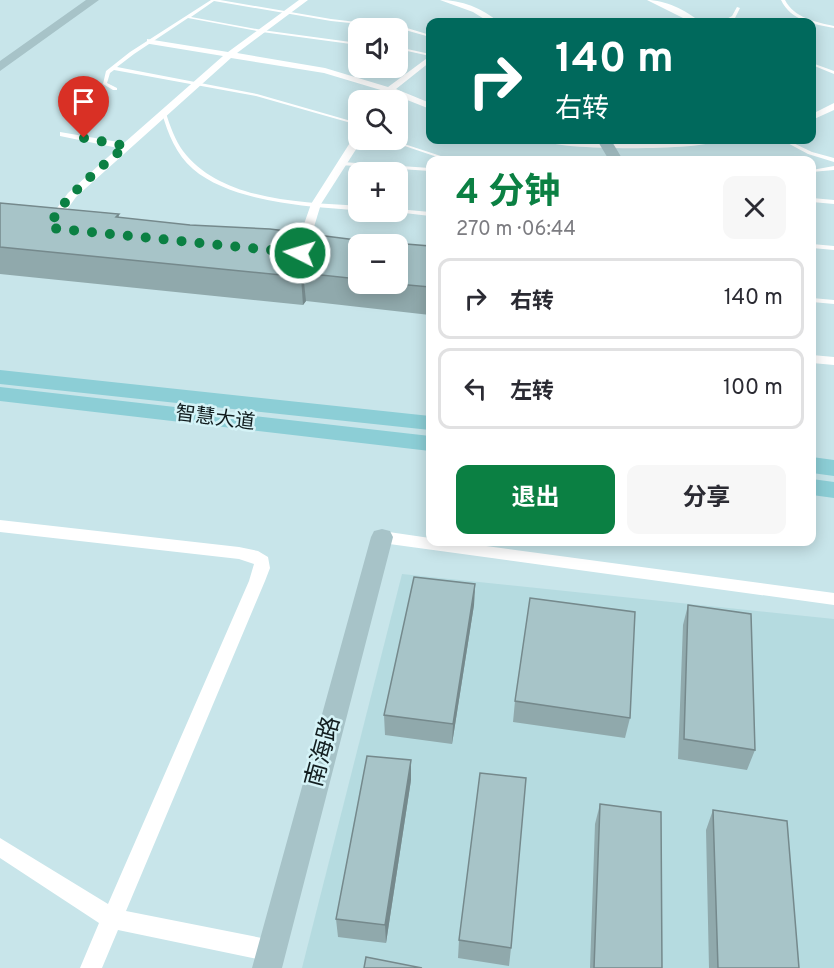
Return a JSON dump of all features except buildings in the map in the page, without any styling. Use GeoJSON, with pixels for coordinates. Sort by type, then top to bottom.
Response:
{"type":"FeatureCollection","features":[{"type":"Feature","properties":{"kind":"main road","name":"智慧大道"},"geometry":{"type":"LineString","coordinates":[[0,377],[426,423]]}},
{"type":"Feature","properties":{"kind":"main road","name":"智慧大道"},"geometry":{"type":"LineString","coordinates":[[0,394],[426,444]]}},
{"type":"Feature","properties":{"kind":"main road"},"geometry":{"type":"LineString","coordinates":[[816,466],[834,468]]}},
{"type":"Feature","properties":{"kind":"main road"},"geometry":{"type":"LineString","coordinates":[[816,488],[834,490]]}},
{"type":"Feature","properties":{"kind":"street"},"geometry":{"type":"LineString","coordinates":[[0,61],[86,0]]}},
{"type":"Feature","properties":{"kind":"street"},"geometry":{"type":"LineString","coordinates":[[0,67],[93,0]]}},
{"type":"Feature","properties":{"kind":"street"},"geometry":{"type":"LineString","coordinates":[[53,228],[72,195],[230,54],[304,0]]}},
{"type":"Feature","properties":{"kind":"street"},"geometry":{"type":"LineString","coordinates":[[444,0],[476,10],[488,18]]}},
{"type":"Feature","properties":{"kind":"street"},"geometry":{"type":"LineString","coordinates":[[651,0],[688,18]]}},
{"type":"Feature","properties":{"kind":"street"},"geometry":{"type":"LineString","coordinates":[[150,41],[325,71],[390,90],[426,60]]}},
{"type":"Feature","properties":{"kind":"street"},"geometry":{"type":"LineString","coordinates":[[408,97],[426,104]]}},
{"type":"Feature","properties":{"kind":"street"},"geometry":{"type":"LineString","coordinates":[[816,115],[834,106]]}},
{"type":"Feature","properties":{"kind":"street"},"geometry":{"type":"LineString","coordinates":[[63,134],[126,146]]}},
{"type":"Feature","properties":{"kind":"street"},"geometry":{"type":"LineString","coordinates":[[300,253],[316,204],[351,150]]}},
{"type":"Feature","properties":{"kind":"street"},"geometry":{"type":"LineString","coordinates":[[816,359],[834,361]]}},
{"type":"Feature","properties":{"kind":"street"},"geometry":{"type":"LineString","coordinates":[[0,526],[239,553],[252,555],[262,561],[257,581],[91,968]]}},
{"type":"Feature","properties":{"kind":"street"},"geometry":{"type":"LineString","coordinates":[[382,537],[426,543]]}},
{"type":"Feature","properties":{"kind":"street","name":"南海路"},"geometry":{"type":"LineString","coordinates":[[269,960],[382,537]]}},
{"type":"Feature","properties":{"kind":"street"},"geometry":{"type":"LineString","coordinates":[[448,546],[834,599]]}},
{"type":"Feature","properties":{"kind":"street"},"geometry":{"type":"LineString","coordinates":[[0,847],[111,918],[269,960]]}},
{"type":"Feature","properties":{"kind":"lane"},"geometry":{"type":"LineString","coordinates":[[115,89],[105,83],[108,72],[150,41],[214,0],[396,27],[426,35]]}},
{"type":"Feature","properties":{"kind":"lane"},"geometry":{"type":"LineString","coordinates":[[783,0],[784,5],[805,18]]}},
{"type":"Feature","properties":{"kind":"lane"},"geometry":{"type":"LineString","coordinates":[[732,18],[738,8]]}},
{"type":"Feature","properties":{"kind":"lane"},"geometry":{"type":"LineString","coordinates":[[187,17],[262,31],[348,43]]}},
{"type":"Feature","properties":{"kind":"lane"},"geometry":{"type":"LineString","coordinates":[[816,21],[834,27]]}},
{"type":"Feature","properties":{"kind":"lane"},"geometry":{"type":"LineString","coordinates":[[408,51],[426,56]]}},
{"type":"Feature","properties":{"kind":"lane"},"geometry":{"type":"LineString","coordinates":[[816,66],[834,73]]}},
{"type":"Feature","properties":{"kind":"lane"},"geometry":{"type":"LineString","coordinates":[[113,68],[283,101],[348,121]]}},
{"type":"Feature","properties":{"kind":"lane"},"geometry":{"type":"LineString","coordinates":[[164,113],[181,152],[194,167],[215,181],[253,195],[284,202],[348,207]]}},
{"type":"Feature","properties":{"kind":"lane"},"geometry":{"type":"LineString","coordinates":[[792,144],[810,153],[834,160]]}},
{"type":"Feature","properties":{"kind":"lane"},"geometry":{"type":"LineString","coordinates":[[408,146],[438,156]]}},
{"type":"Feature","properties":{"kind":"lane"},"geometry":{"type":"LineString","coordinates":[[342,164],[426,170]]}},
{"type":"Feature","properties":{"kind":"lane"},"geometry":{"type":"LineString","coordinates":[[816,170],[834,168]]}},
{"type":"Feature","properties":{"kind":"lane"},"geometry":{"type":"LineString","coordinates":[[816,200],[834,202]]}},
{"type":"Feature","properties":{"kind":"lane"},"geometry":{"type":"LineString","coordinates":[[408,212],[426,214]]}},
{"type":"Feature","properties":{"kind":"lane"},"geometry":{"type":"LineString","coordinates":[[816,246],[834,248]]}},
{"type":"Feature","properties":{"kind":"lane"},"geometry":{"type":"LineString","coordinates":[[816,300],[834,302]]}},
{"type":"Feature","properties":{"kind":"shaded area"},"geometry":{"type":"Polygon","coordinates":[[[402,574],[834,619],[834,968],[302,968],[402,574]]]}},
{"type":"Feature","properties":{"kind":"route"},"geometry":{"type":"LineString","coordinates":[[84,138],[126,146],[72,195],[50,228],[300,253]]}}]}
